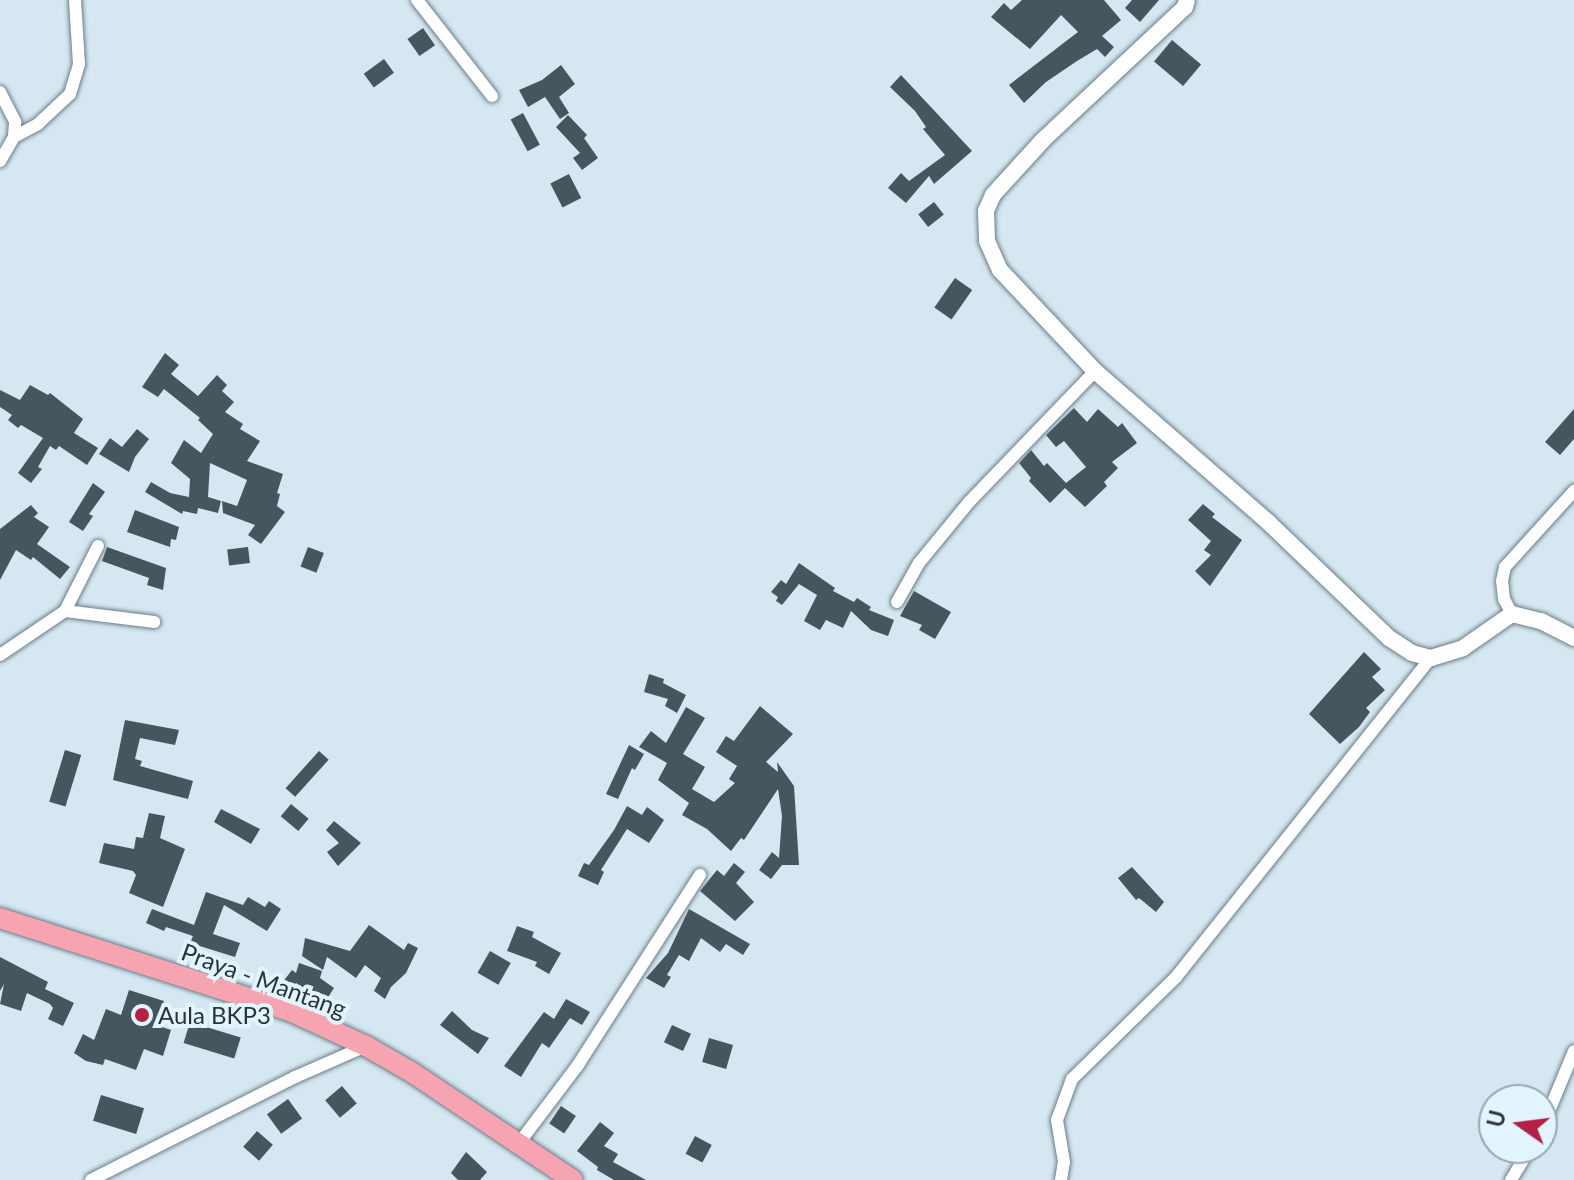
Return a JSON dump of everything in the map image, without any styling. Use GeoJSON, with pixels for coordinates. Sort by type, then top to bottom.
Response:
{"type":"FeatureCollection","features":[{"type":"Feature","properties":{"kind":"main road","name":"Praya - Mantang"},"geometry":{"type":"LineString","coordinates":[[0,918],[292,1012],[366,1046],[573,1180]]}},
{"type":"Feature","properties":{"kind":"street"},"geometry":{"type":"LineString","coordinates":[[14,137],[38,124],[70,94],[79,64],[75,0]]}},
{"type":"Feature","properties":{"kind":"street"},"geometry":{"type":"LineString","coordinates":[[417,0],[492,96]]}},
{"type":"Feature","properties":{"kind":"street"},"geometry":{"type":"LineString","coordinates":[[1187,0],[1185,7],[1043,140],[993,195],[986,211],[987,241],[1000,270],[1095,371],[1268,522],[1389,638],[1412,653],[1431,658],[1463,648],[1512,614],[1541,621],[1574,638]]}},
{"type":"Feature","properties":{"kind":"street"},"geometry":{"type":"LineString","coordinates":[[0,92],[15,122],[14,137],[0,161]]}},
{"type":"Feature","properties":{"kind":"street"},"geometry":{"type":"LineString","coordinates":[[897,602],[919,563],[970,501],[1095,371]]}},
{"type":"Feature","properties":{"kind":"street"},"geometry":{"type":"LineString","coordinates":[[1512,614],[1504,599],[1505,567],[1574,491]]}},
{"type":"Feature","properties":{"kind":"street"},"geometry":{"type":"LineString","coordinates":[[0,655],[65,611],[98,546]]}},
{"type":"Feature","properties":{"kind":"street"},"geometry":{"type":"LineString","coordinates":[[65,611],[154,622]]}},
{"type":"Feature","properties":{"kind":"street"},"geometry":{"type":"LineString","coordinates":[[1061,1180],[1064,1162],[1057,1120],[1072,1079],[1176,977],[1431,658]]}},
{"type":"Feature","properties":{"kind":"street"},"geometry":{"type":"LineString","coordinates":[[519,1143],[578,1065],[700,875]]}},
{"type":"Feature","properties":{"kind":"street"},"geometry":{"type":"LineString","coordinates":[[91,1180],[295,1077],[366,1046]]}},
{"type":"Feature","properties":{"kind":"street"},"geometry":{"type":"LineString","coordinates":[[1558,1090],[1574,1051]]}},
{"type":"Feature","properties":{"kind":"building"},"geometry":{"type":"Polygon","coordinates":[[[1022,0],[1104,0],[1121,20],[1102,36],[1114,47],[1105,57],[1097,49],[1077,61],[1046,82],[1024,103],[1009,85],[1078,32],[1061,15],[1030,49],[991,17],[1004,3],[1011,10],[1022,0]]]}},
{"type":"Feature","properties":{"kind":"building"},"geometry":{"type":"Polygon","coordinates":[[[1132,0],[1159,0],[1140,22],[1125,8],[1132,0]]]}},
{"type":"Feature","properties":{"kind":"building"},"geometry":{"type":"Polygon","coordinates":[[[423,28],[435,45],[419,56],[407,39],[423,28]]]}},
{"type":"Feature","properties":{"kind":"building"},"geometry":{"type":"Polygon","coordinates":[[[1172,40],[1201,64],[1183,86],[1154,61],[1172,40]]]}},
{"type":"Feature","properties":{"kind":"building"},"geometry":{"type":"Polygon","coordinates":[[[384,59],[394,73],[374,87],[364,74],[384,59]]]}},
{"type":"Feature","properties":{"kind":"building"},"geometry":{"type":"Polygon","coordinates":[[[561,65],[575,84],[559,97],[569,113],[560,119],[545,97],[528,107],[519,90],[542,80],[561,65]]]}},
{"type":"Feature","properties":{"kind":"building"},"geometry":{"type":"Polygon","coordinates":[[[901,75],[972,151],[934,184],[929,176],[906,203],[888,188],[901,173],[909,181],[945,155],[923,129],[926,127],[915,111],[890,87],[901,75]]]}},
{"type":"Feature","properties":{"kind":"building"},"geometry":{"type":"Polygon","coordinates":[[[523,113],[540,145],[528,151],[511,120],[523,113]]]}},
{"type":"Feature","properties":{"kind":"building"},"geometry":{"type":"Polygon","coordinates":[[[568,115],[587,135],[584,138],[598,158],[582,170],[573,158],[580,153],[556,127],[568,115]]]}},
{"type":"Feature","properties":{"kind":"building"},"geometry":{"type":"Polygon","coordinates":[[[569,174],[581,198],[563,208],[550,184],[569,174]]]}},
{"type":"Feature","properties":{"kind":"building"},"geometry":{"type":"Polygon","coordinates":[[[934,202],[944,215],[928,227],[918,214],[934,202]]]}},
{"type":"Feature","properties":{"kind":"building"},"geometry":{"type":"Polygon","coordinates":[[[955,278],[972,290],[952,320],[934,307],[955,278]]]}},
{"type":"Feature","properties":{"kind":"building"},"geometry":{"type":"Polygon","coordinates":[[[165,353],[179,365],[171,374],[198,396],[217,375],[227,385],[222,391],[234,402],[225,412],[243,424],[240,429],[260,441],[247,461],[283,474],[277,506],[285,512],[261,544],[248,535],[255,525],[223,513],[222,501],[237,506],[247,480],[210,463],[208,497],[221,501],[218,513],[198,508],[197,514],[183,511],[182,514],[145,492],[151,482],[170,493],[189,497],[190,479],[171,463],[184,440],[201,453],[213,434],[198,420],[200,418],[164,389],[158,397],[142,387],[165,353]]]}},
{"type":"Feature","properties":{"kind":"building"},"geometry":{"type":"Polygon","coordinates":[[[30,385],[48,395],[50,393],[83,419],[74,433],[98,448],[87,465],[59,446],[56,450],[50,446],[38,467],[42,469],[31,483],[18,473],[43,438],[21,425],[18,428],[8,420],[12,415],[0,407],[0,390],[20,400],[30,385]]]}},
{"type":"Feature","properties":{"kind":"building"},"geometry":{"type":"Polygon","coordinates":[[[1074,408],[1087,422],[1098,409],[1118,427],[1122,423],[1137,443],[1112,462],[1118,468],[1104,482],[1107,486],[1085,507],[1065,488],[1050,503],[1029,481],[1031,478],[1019,463],[1031,450],[1044,466],[1047,463],[1066,483],[1086,467],[1064,441],[1056,447],[1046,435],[1074,408]]]}},
{"type":"Feature","properties":{"kind":"building"},"geometry":{"type":"Polygon","coordinates":[[[1574,409],[1574,439],[1560,455],[1545,442],[1574,409]]]}},
{"type":"Feature","properties":{"kind":"building"},"geometry":{"type":"Polygon","coordinates":[[[137,429],[149,439],[135,457],[129,472],[99,454],[110,438],[122,447],[137,429]]]}},
{"type":"Feature","properties":{"kind":"building"},"geometry":{"type":"Polygon","coordinates":[[[93,483],[105,492],[89,514],[93,516],[83,531],[69,522],[93,483]]]}},
{"type":"Feature","properties":{"kind":"building"},"geometry":{"type":"Polygon","coordinates":[[[1203,504],[1215,514],[1212,517],[1242,540],[1210,586],[1195,571],[1211,555],[1204,550],[1211,541],[1188,520],[1203,504]]]}},
{"type":"Feature","properties":{"kind":"building"},"geometry":{"type":"Polygon","coordinates":[[[31,505],[38,513],[34,517],[49,527],[37,544],[70,567],[60,579],[33,557],[31,560],[16,550],[0,580],[0,529],[31,505]]]}},
{"type":"Feature","properties":{"kind":"building"},"geometry":{"type":"Polygon","coordinates":[[[135,510],[179,527],[176,540],[171,539],[170,547],[127,532],[135,510]]]}},
{"type":"Feature","properties":{"kind":"building"},"geometry":{"type":"Polygon","coordinates":[[[107,547],[166,568],[163,590],[147,585],[149,578],[102,561],[107,547]]]}},
{"type":"Feature","properties":{"kind":"building"},"geometry":{"type":"Polygon","coordinates":[[[248,547],[250,563],[229,565],[227,550],[248,547]]]}},
{"type":"Feature","properties":{"kind":"building"},"geometry":{"type":"Polygon","coordinates":[[[308,547],[324,553],[316,573],[300,567],[308,547]]]}},
{"type":"Feature","properties":{"kind":"building"},"geometry":{"type":"Polygon","coordinates":[[[799,563],[835,588],[833,591],[854,602],[857,598],[871,607],[869,610],[894,620],[888,636],[871,630],[851,611],[843,628],[826,620],[820,630],[804,621],[817,595],[799,584],[782,605],[776,601],[778,597],[771,592],[781,580],[786,584],[799,563]]]}},
{"type":"Feature","properties":{"kind":"building"},"geometry":{"type":"Polygon","coordinates":[[[914,591],[951,612],[935,639],[919,630],[922,625],[900,616],[914,591]]]}},
{"type":"Feature","properties":{"kind":"building"},"geometry":{"type":"Polygon","coordinates":[[[1364,652],[1381,669],[1372,677],[1385,690],[1366,708],[1370,712],[1359,727],[1340,744],[1309,714],[1364,652]]]}},
{"type":"Feature","properties":{"kind":"building"},"geometry":{"type":"Polygon","coordinates":[[[649,674],[664,679],[663,683],[686,695],[677,713],[665,706],[668,699],[644,692],[649,674]]]}},
{"type":"Feature","properties":{"kind":"building"},"geometry":{"type":"Polygon","coordinates":[[[760,706],[793,734],[766,762],[778,772],[777,762],[794,786],[799,865],[782,865],[771,879],[759,870],[772,852],[779,858],[782,816],[778,789],[744,840],[741,838],[731,851],[707,829],[682,815],[689,803],[658,780],[667,763],[639,747],[651,731],[666,743],[686,707],[705,718],[683,754],[705,767],[692,789],[714,802],[735,783],[729,779],[737,766],[716,752],[726,736],[734,741],[760,706]]]}},
{"type":"Feature","properties":{"kind":"building"},"geometry":{"type":"Polygon","coordinates":[[[125,720],[179,730],[175,745],[140,738],[135,759],[142,761],[140,766],[193,781],[188,799],[113,780],[125,720]]]}},
{"type":"Feature","properties":{"kind":"building"},"geometry":{"type":"Polygon","coordinates":[[[629,745],[644,754],[635,770],[632,768],[618,799],[606,794],[629,745]]]}},
{"type":"Feature","properties":{"kind":"building"},"geometry":{"type":"Polygon","coordinates":[[[65,750],[81,755],[65,807],[49,802],[65,750]]]}},
{"type":"Feature","properties":{"kind":"building"},"geometry":{"type":"Polygon","coordinates":[[[319,751],[329,760],[295,797],[286,788],[319,751]]]}},
{"type":"Feature","properties":{"kind":"building"},"geometry":{"type":"Polygon","coordinates":[[[291,804],[309,819],[298,831],[281,816],[291,804]]]}},
{"type":"Feature","properties":{"kind":"building"},"geometry":{"type":"Polygon","coordinates":[[[627,806],[642,815],[647,807],[664,820],[649,843],[627,829],[601,870],[604,872],[598,885],[578,876],[584,863],[589,865],[614,830],[627,806]]]}},
{"type":"Feature","properties":{"kind":"building"},"geometry":{"type":"Polygon","coordinates":[[[221,809],[260,829],[251,844],[214,822],[221,809]]]}},
{"type":"Feature","properties":{"kind":"building"},"geometry":{"type":"Polygon","coordinates":[[[149,813],[165,816],[160,838],[185,849],[163,907],[129,893],[136,875],[133,871],[99,863],[104,843],[134,849],[136,837],[143,838],[149,813]]]}},
{"type":"Feature","properties":{"kind":"building"},"geometry":{"type":"Polygon","coordinates":[[[334,821],[361,843],[338,866],[327,852],[339,843],[326,830],[334,821]]]}},
{"type":"Feature","properties":{"kind":"building"},"geometry":{"type":"Polygon","coordinates":[[[734,863],[745,872],[736,883],[754,902],[735,921],[700,891],[717,870],[724,876],[734,863]]]}},
{"type":"Feature","properties":{"kind":"building"},"geometry":{"type":"Polygon","coordinates":[[[1132,867],[1164,902],[1156,912],[1139,898],[1136,900],[1118,878],[1132,867]]]}},
{"type":"Feature","properties":{"kind":"building"},"geometry":{"type":"Polygon","coordinates":[[[206,892],[243,905],[248,897],[265,907],[269,901],[281,909],[267,931],[224,905],[213,934],[240,943],[235,957],[190,943],[193,936],[166,927],[164,931],[146,923],[152,909],[194,925],[206,892]]]}},
{"type":"Feature","properties":{"kind":"building"},"geometry":{"type":"Polygon","coordinates":[[[689,909],[750,944],[743,955],[726,944],[720,952],[701,938],[689,961],[679,955],[667,975],[671,977],[664,988],[646,978],[668,953],[689,909]]]}},
{"type":"Feature","properties":{"kind":"building"},"geometry":{"type":"Polygon","coordinates":[[[369,925],[404,950],[408,943],[418,948],[406,973],[391,987],[385,999],[374,991],[381,978],[365,965],[356,978],[327,957],[323,970],[302,956],[305,938],[350,951],[369,925]]]}},
{"type":"Feature","properties":{"kind":"building"},"geometry":{"type":"Polygon","coordinates":[[[517,926],[534,932],[532,937],[561,953],[549,974],[535,966],[537,962],[507,951],[517,926]]]}},
{"type":"Feature","properties":{"kind":"building"},"geometry":{"type":"Polygon","coordinates":[[[490,951],[511,963],[498,985],[478,973],[490,951]]]}},
{"type":"Feature","properties":{"kind":"building"},"geometry":{"type":"Polygon","coordinates":[[[0,957],[48,982],[45,989],[74,1003],[63,1026],[48,1019],[53,1008],[50,1004],[27,993],[21,1011],[0,1004],[4,984],[0,991],[0,957]]]}},
{"type":"Feature","properties":{"kind":"building"},"geometry":{"type":"Polygon","coordinates":[[[299,963],[322,971],[320,978],[334,988],[325,1002],[296,983],[291,990],[282,983],[292,970],[296,973],[299,963]]]}},
{"type":"Feature","properties":{"kind":"building"},"geometry":{"type":"Polygon","coordinates":[[[129,990],[164,1001],[156,1025],[171,1030],[163,1056],[144,1049],[136,1070],[105,1059],[103,1065],[86,1061],[74,1053],[83,1034],[94,1040],[106,1009],[121,1015],[129,990]]]}},
{"type":"Feature","properties":{"kind":"building"},"geometry":{"type":"Polygon","coordinates":[[[566,999],[590,1012],[582,1025],[570,1018],[549,1048],[542,1043],[521,1077],[504,1066],[544,1012],[554,1019],[566,999]]]}},
{"type":"Feature","properties":{"kind":"building"},"geometry":{"type":"Polygon","coordinates":[[[452,1011],[472,1030],[489,1038],[478,1054],[440,1025],[452,1011]]]}},
{"type":"Feature","properties":{"kind":"building"},"geometry":{"type":"Polygon","coordinates":[[[190,1022],[241,1037],[234,1059],[184,1043],[190,1022]]]}},
{"type":"Feature","properties":{"kind":"building"},"geometry":{"type":"Polygon","coordinates":[[[672,1025],[691,1034],[683,1051],[664,1042],[672,1025]]]}},
{"type":"Feature","properties":{"kind":"building"},"geometry":{"type":"Polygon","coordinates":[[[709,1038],[733,1045],[726,1069],[702,1062],[709,1038]]]}},
{"type":"Feature","properties":{"kind":"building"},"geometry":{"type":"Polygon","coordinates":[[[342,1086],[357,1104],[340,1118],[325,1100],[342,1086]]]}},
{"type":"Feature","properties":{"kind":"building"},"geometry":{"type":"Polygon","coordinates":[[[101,1095],[144,1108],[136,1134],[93,1121],[101,1095]]]}},
{"type":"Feature","properties":{"kind":"building"},"geometry":{"type":"Polygon","coordinates":[[[288,1099],[302,1118],[281,1134],[267,1114],[288,1099]]]}},
{"type":"Feature","properties":{"kind":"building"},"geometry":{"type":"Polygon","coordinates":[[[561,1106],[576,1116],[564,1133],[549,1123],[561,1106]]]}},
{"type":"Feature","properties":{"kind":"building"},"geometry":{"type":"Polygon","coordinates":[[[600,1122],[614,1133],[604,1146],[618,1154],[613,1162],[646,1180],[614,1180],[597,1170],[598,1167],[577,1151],[600,1122]]]}},
{"type":"Feature","properties":{"kind":"building"},"geometry":{"type":"Polygon","coordinates":[[[257,1131],[273,1145],[259,1161],[243,1147],[257,1131]]]}},
{"type":"Feature","properties":{"kind":"building"},"geometry":{"type":"Polygon","coordinates":[[[695,1136],[712,1145],[702,1163],[686,1154],[695,1136]]]}},
{"type":"Feature","properties":{"kind":"building"},"geometry":{"type":"Polygon","coordinates":[[[466,1152],[487,1172],[480,1180],[458,1180],[451,1173],[466,1152]]]}},
{"type":"Feature","properties":{"kind":"place","name":"Aula BKP3"},"geometry":{"type":"Point","coordinates":[142,1015]}}]}
